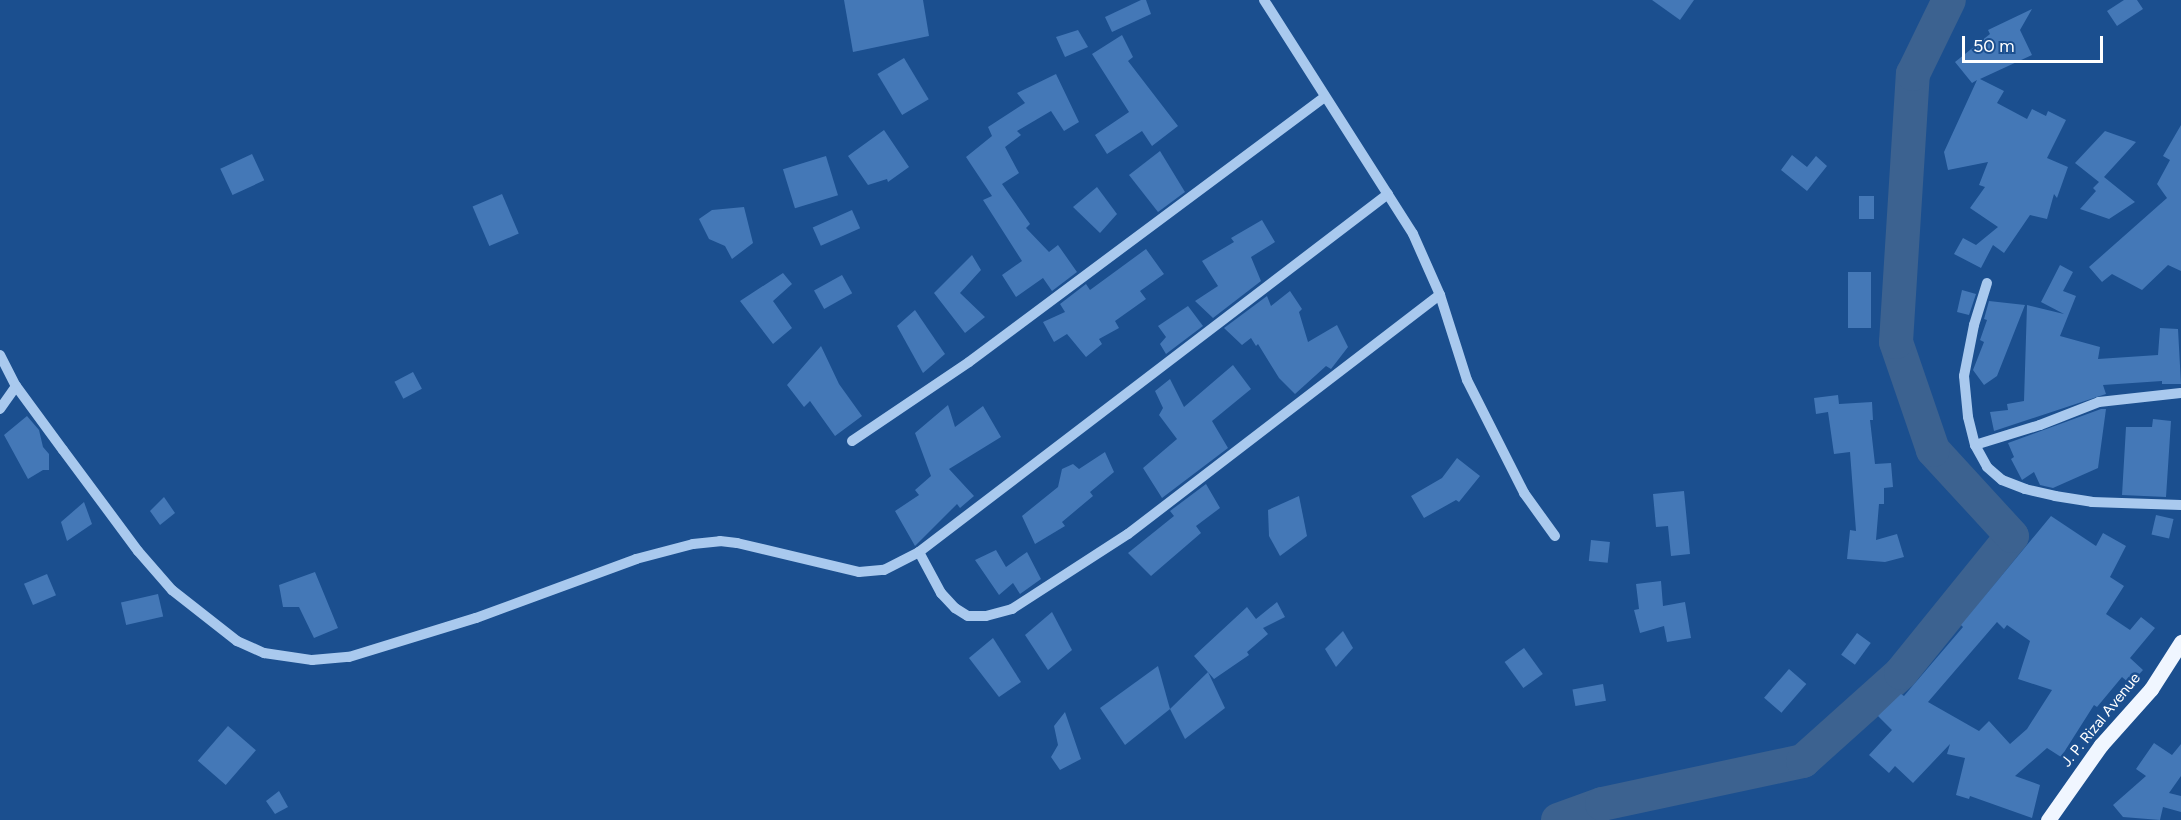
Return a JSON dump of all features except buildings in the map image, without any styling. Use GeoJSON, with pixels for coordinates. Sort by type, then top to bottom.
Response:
{"type":"FeatureCollection","features":[{"type":"Feature","properties":{"kind":"main road","name":"J. P. Rizal Avenue"},"geometry":{"type":"LineString","coordinates":[[2048,820],[2101,745],[2151,689],[2181,642]]}},
{"type":"Feature","properties":{"kind":"street"},"geometry":{"type":"LineString","coordinates":[[1264,0],[1413,234],[1440,295],[1467,380],[1524,493],[1555,536]]}},
{"type":"Feature","properties":{"kind":"street"},"geometry":{"type":"LineString","coordinates":[[852,441],[969,362],[1325,96]]}},
{"type":"Feature","properties":{"kind":"street"},"geometry":{"type":"LineString","coordinates":[[0,354],[16,386],[138,551],[172,590],[237,641],[264,653],[286,658],[349,657],[476,618],[636,559],[693,544],[720,541],[754,546],[841,568],[872,573],[884,570],[919,552],[1388,194]]}},
{"type":"Feature","properties":{"kind":"street"},"geometry":{"type":"LineString","coordinates":[[1987,283],[1974,325],[1964,376],[1968,417],[1975,445],[1987,467],[2002,480],[2025,489],[2092,502],[2181,505]]}},
{"type":"Feature","properties":{"kind":"street"},"geometry":{"type":"LineString","coordinates":[[919,552],[941,593],[955,608],[968,616],[986,616],[1012,609],[1128,534],[1440,295]]}},
{"type":"Feature","properties":{"kind":"street"},"geometry":{"type":"LineString","coordinates":[[0,409],[16,386]]}},
{"type":"Feature","properties":{"kind":"street"},"geometry":{"type":"LineString","coordinates":[[1975,445],[2040,425],[2098,402],[2181,393]]}},
{"type":"Feature","properties":{"kind":"waterway"},"geometry":{"type":"LineString","coordinates":[[1558,820],[1602,804],[1803,761],[1901,673],[2012,536],[1933,450],[1896,342],[1913,74],[1949,0]]}}]}
